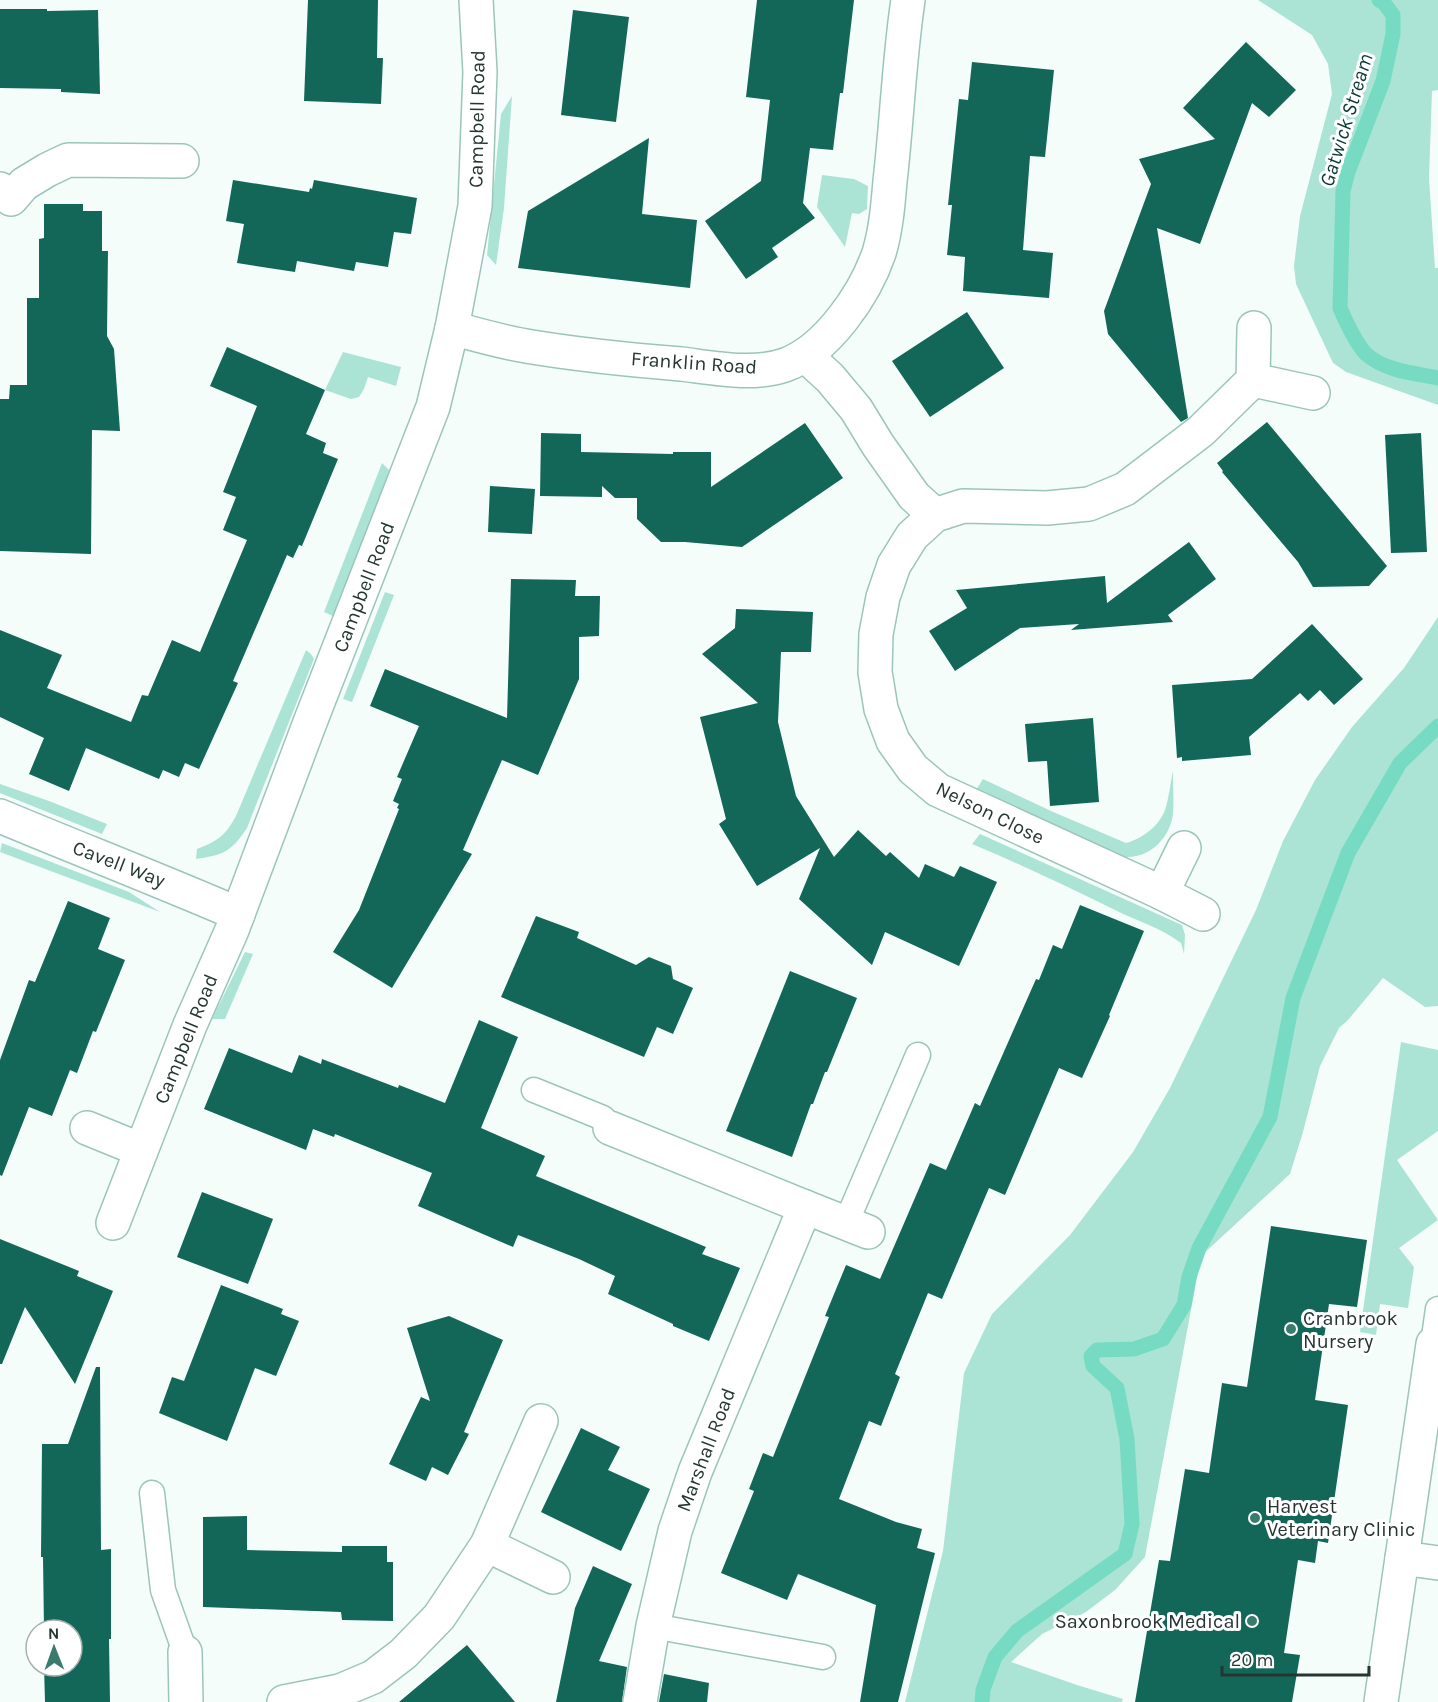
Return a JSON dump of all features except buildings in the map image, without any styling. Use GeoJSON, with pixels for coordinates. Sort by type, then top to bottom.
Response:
{"type":"FeatureCollection","features":[{"type":"Feature","properties":{"kind":"street","name":"Campbell Road"},"geometry":{"type":"LineString","coordinates":[[112,1223],[190,1025],[238,914],[433,407],[452,328],[475,206],[480,72],[476,0]]}},
{"type":"Feature","properties":{"kind":"street","name":"Franklin Road"},"geometry":{"type":"LineString","coordinates":[[452,328],[530,347],[568,353],[731,369],[760,370],[785,365],[805,355],[822,342],[855,301],[868,279],[879,252],[890,182],[902,38],[908,0]]}},
{"type":"Feature","properties":{"kind":"street"},"geometry":{"type":"LineString","coordinates":[[4,200],[24,184],[68,160],[182,161]]}},
{"type":"Feature","properties":{"kind":"street"},"geometry":{"type":"LineString","coordinates":[[1254,328],[1253,380],[1313,393]]}},
{"type":"Feature","properties":{"kind":"street"},"geometry":{"type":"LineString","coordinates":[[805,355],[830,378],[856,409],[878,445],[915,496],[935,515]]}},
{"type":"Feature","properties":{"kind":"street","name":"Nelson Close"},"geometry":{"type":"LineString","coordinates":[[1203,914],[938,790],[913,769],[893,741],[881,709],[875,672],[876,634],[883,597],[894,565],[912,536],[935,515],[963,506],[1047,508],[1089,504],[1125,489],[1201,430],[1253,380]]}},
{"type":"Feature","properties":{"kind":"street","name":"Cavell Way"},"geometry":{"type":"LineString","coordinates":[[0,816],[238,914]]}},
{"type":"Feature","properties":{"kind":"street"},"geometry":{"type":"LineString","coordinates":[[1162,893],[1184,848]]}},
{"type":"Feature","properties":{"kind":"street"},"geometry":{"type":"LineString","coordinates":[[87,1128],[141,1150]]}},
{"type":"Feature","properties":{"kind":"street"},"geometry":{"type":"LineString","coordinates":[[610,1128],[857,1227]]}},
{"type":"Feature","properties":{"kind":"street","name":"Marshall Road"},"geometry":{"type":"LineString","coordinates":[[640,1702],[653,1626],[675,1530],[695,1472],[805,1207]]}},
{"type":"Feature","properties":{"kind":"street"},"geometry":{"type":"LineString","coordinates":[[1381,1702],[1433,1344]]}},
{"type":"Feature","properties":{"kind":"street"},"geometry":{"type":"LineString","coordinates":[[284,1702],[340,1691],[373,1677],[403,1654],[439,1617],[487,1545],[541,1421]]}},
{"type":"Feature","properties":{"kind":"street"},"geometry":{"type":"LineString","coordinates":[[487,1545],[553,1577]]}},
{"type":"Feature","properties":{"kind":"street"},"geometry":{"type":"LineString","coordinates":[[1402,1558],[1438,1563]]}},
{"type":"Feature","properties":{"kind":"street"},"geometry":{"type":"LineString","coordinates":[[185,1652],[186,1702]]}},
{"type":"Feature","properties":{"kind":"lane"},"geometry":{"type":"LineString","coordinates":[[857,1227],[918,1055]]}},
{"type":"Feature","properties":{"kind":"lane"},"geometry":{"type":"LineString","coordinates":[[534,1090],[603,1118],[610,1128]]}},
{"type":"Feature","properties":{"kind":"lane"},"geometry":{"type":"LineString","coordinates":[[1433,1344],[1438,1309]]}},
{"type":"Feature","properties":{"kind":"lane"},"geometry":{"type":"LineString","coordinates":[[152,1493],[163,1590],[185,1652]]}},
{"type":"Feature","properties":{"kind":"lane"},"geometry":{"type":"LineString","coordinates":[[653,1626],[823,1657]]}},
{"type":"Feature","properties":{"kind":"green space"},"geometry":{"type":"Polygon","coordinates":[[[1258,0],[1438,0],[1438,90],[1432,91],[1429,178],[1435,268],[1438,268],[1438,405],[1346,372],[1333,363],[1296,284],[1294,266],[1300,216],[1332,94],[1328,64],[1312,35],[1258,0]]]}},
{"type":"Feature","properties":{"kind":"green space"},"geometry":{"type":"Polygon","coordinates":[[[512,96],[504,208],[496,265],[487,255],[501,114],[512,96]]]}},
{"type":"Feature","properties":{"kind":"green space"},"geometry":{"type":"Polygon","coordinates":[[[822,175],[854,179],[868,186],[867,209],[859,214],[852,213],[845,247],[817,207],[822,175]]]}},
{"type":"Feature","properties":{"kind":"green space"},"geometry":{"type":"Polygon","coordinates":[[[343,352],[401,367],[396,386],[368,377],[359,397],[351,399],[325,390],[343,352]]]}},
{"type":"Feature","properties":{"kind":"green space"},"geometry":{"type":"Polygon","coordinates":[[[382,463],[390,471],[362,548],[333,616],[324,612],[382,463]]]}},
{"type":"Feature","properties":{"kind":"green space"},"geometry":{"type":"Polygon","coordinates":[[[385,592],[394,595],[352,702],[343,699],[385,592]]]}},
{"type":"Feature","properties":{"kind":"green space"},"geometry":{"type":"Polygon","coordinates":[[[1438,617],[1438,1006],[1425,1007],[1383,978],[1339,1028],[1320,1066],[1290,1174],[1201,1256],[1145,1557],[1115,1590],[1086,1612],[1042,1634],[1011,1662],[1123,1699],[1122,1702],[905,1702],[943,1551],[964,1373],[992,1314],[1070,1235],[1133,1152],[1170,1088],[1256,910],[1283,841],[1315,780],[1352,727],[1404,668],[1438,617]]]}},
{"type":"Feature","properties":{"kind":"green space"},"geometry":{"type":"Polygon","coordinates":[[[306,650],[314,659],[247,828],[237,842],[226,851],[196,859],[197,849],[220,837],[236,816],[306,650]]]}},
{"type":"Feature","properties":{"kind":"green space"},"geometry":{"type":"Polygon","coordinates":[[[1173,771],[1173,814],[1168,831],[1151,850],[1135,856],[1124,857],[1108,852],[976,790],[983,779],[1126,843],[1149,831],[1159,821],[1168,801],[1173,771]]]}},
{"type":"Feature","properties":{"kind":"green space"},"geometry":{"type":"Polygon","coordinates":[[[0,784],[107,824],[102,834],[0,793],[0,784]]]}},
{"type":"Feature","properties":{"kind":"green space"},"geometry":{"type":"Polygon","coordinates":[[[980,834],[1182,925],[1185,935],[1184,954],[1181,943],[1165,933],[972,844],[980,834]]]}},
{"type":"Feature","properties":{"kind":"green space"},"geometry":{"type":"Polygon","coordinates":[[[2,843],[129,892],[160,912],[0,852],[2,843]]]}},
{"type":"Feature","properties":{"kind":"green space"},"geometry":{"type":"Polygon","coordinates":[[[245,952],[253,954],[225,1019],[212,1019],[245,952]]]}},
{"type":"Feature","properties":{"kind":"green space"},"geometry":{"type":"Polygon","coordinates":[[[1401,1042],[1438,1050],[1438,1131],[1397,1160],[1438,1220],[1399,1248],[1414,1267],[1408,1308],[1380,1304],[1376,1335],[1360,1332],[1401,1042]]]}},
{"type":"Feature","properties":{"kind":"waterway","name":"Gatwick Stream"},"geometry":{"type":"LineString","coordinates":[[1379,0],[1393,15],[1393,34],[1383,81],[1343,191],[1340,308],[1359,345],[1374,360],[1400,370],[1438,378]]}},
{"type":"Feature","properties":{"kind":"waterway"},"geometry":{"type":"LineString","coordinates":[[982,1702],[983,1690],[995,1657],[1017,1631],[1125,1554],[1132,1524],[1127,1439],[1117,1388],[1093,1366],[1091,1356],[1097,1350],[1134,1349],[1163,1339],[1184,1305],[1189,1277],[1199,1248],[1270,1117],[1293,998],[1348,853],[1400,763],[1438,726]]}},
{"type":"Feature","properties":{"kind":"place","name":"Cranbrook Nursery"},"geometry":{"type":"Point","coordinates":[1291,1329]}},
{"type":"Feature","properties":{"kind":"place","name":"Harvest Veterinary Clinic"},"geometry":{"type":"Point","coordinates":[1255,1518]}},
{"type":"Feature","properties":{"kind":"place","name":"Saxonbrook Medical"},"geometry":{"type":"Point","coordinates":[1252,1621]}}]}
